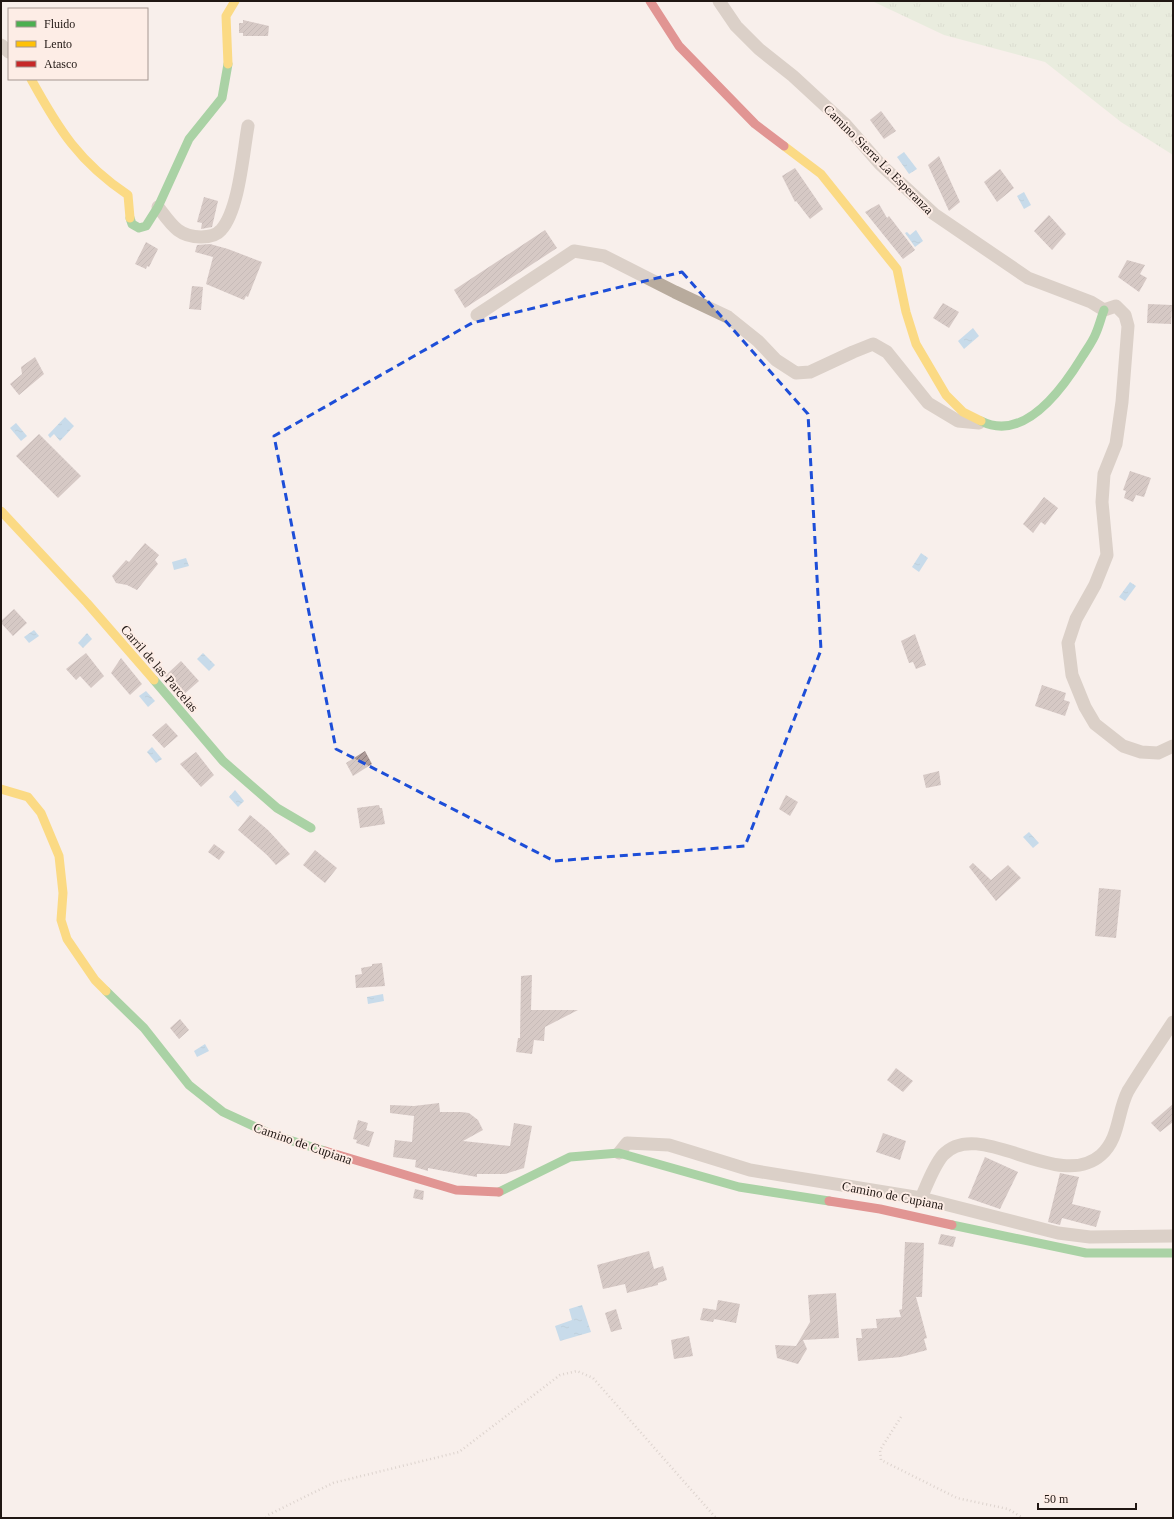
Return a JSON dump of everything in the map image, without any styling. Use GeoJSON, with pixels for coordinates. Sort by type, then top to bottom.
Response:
{"type":"FeatureCollection","features":[{"type":"Feature","properties":{"kind":"street"},"geometry":{"type":"LineString","coordinates":[[32,80],[42,99],[85,161],[106,180],[128,195],[128,213],[132,224],[139,228],[146,226],[158,208],[190,139],[222,98],[228,67],[226,16],[235,1]]}},
{"type":"Feature","properties":{"kind":"street"},"geometry":{"type":"LineString","coordinates":[[650,1],[680,46],[755,124],[821,174],[897,269],[906,312],[916,344],[932,372],[946,395],[963,412],[987,424]]}},
{"type":"Feature","properties":{"kind":"street","name":"Camino Sierra La Esperanza"},"geometry":{"type":"LineString","coordinates":[[719,1],[736,26],[759,50],[793,76],[846,124],[880,164],[934,214],[1028,278],[1091,302],[1104,310],[1116,306],[1125,315],[1128,326],[1122,402],[1116,444],[1104,474],[1102,502],[1106,555],[1095,585],[1076,619],[1068,643],[1072,675],[1085,707],[1095,724],[1123,746],[1141,752],[1158,753],[1173,746]]}},
{"type":"Feature","properties":{"kind":"street"},"geometry":{"type":"LineString","coordinates":[[158,208],[176,230],[193,237],[210,237],[221,231],[234,209],[248,126]]}},
{"type":"Feature","properties":{"kind":"street"},"geometry":{"type":"LineString","coordinates":[[477,315],[574,251],[604,256],[728,317],[758,341],[776,360],[796,373],[810,372],[874,344],[887,352],[928,403],[958,421],[1004,426],[1025,420],[1051,401],[1069,379],[1096,334],[1104,310]]}},
{"type":"Feature","properties":{"kind":"street","name":"Carril de las Parcelas"},"geometry":{"type":"LineString","coordinates":[[1,510],[87,603],[223,761],[277,808],[311,828]]}},
{"type":"Feature","properties":{"kind":"street","name":"Camino de Cupiana"},"geometry":{"type":"LineString","coordinates":[[1,789],[28,797],[41,813],[59,856],[63,893],[61,920],[67,939],[91,974],[144,1028],[190,1085],[223,1112],[273,1135],[456,1190],[502,1192],[570,1157],[619,1153],[739,1187],[872,1208],[1017,1240],[1086,1253],[1173,1254]]}},
{"type":"Feature","properties":{"kind":"street"},"geometry":{"type":"LineString","coordinates":[[921,1198],[931,1175],[943,1155],[959,1144],[986,1145],[1064,1167],[1084,1165],[1101,1155],[1111,1142],[1128,1093],[1173,1022]]}},
{"type":"Feature","properties":{"kind":"street","name":"Camino de Cupiana"},"geometry":{"type":"LineString","coordinates":[[619,1153],[627,1143],[669,1145],[750,1170],[921,1198],[1058,1233],[1090,1236],[1173,1236]]}},
{"type":"Feature","properties":{"kind":"path"},"geometry":{"type":"LineString","coordinates":[[266,1518],[268,1515],[334,1483],[459,1452],[560,1375],[577,1371],[593,1378],[716,1518]]}},
{"type":"Feature","properties":{"kind":"path"},"geometry":{"type":"LineString","coordinates":[[901,1417],[880,1450],[881,1460],[957,1498],[1008,1509],[1023,1518]]}},
{"type":"Feature","properties":{"kind":"highlighted area"},"geometry":{"type":"Polygon","coordinates":[[[682,272],[808,414],[821,650],[745,846],[554,861],[336,749],[274,436],[472,323],[682,272]]]}},
{"type":"Feature","properties":{"kind":"green space"},"geometry":{"type":"Polygon","coordinates":[[[872,1],[1173,1],[1173,155],[1121,122],[1045,62],[944,35],[872,1]]]}},
{"type":"Feature","properties":{"kind":"water"},"geometry":{"type":"Polygon","coordinates":[[[904,152],[917,169],[909,174],[897,157],[904,152]]]}},
{"type":"Feature","properties":{"kind":"water"},"geometry":{"type":"Polygon","coordinates":[[[1024,192],[1031,205],[1024,209],[1017,196],[1024,192]]]}},
{"type":"Feature","properties":{"kind":"water"},"geometry":{"type":"Polygon","coordinates":[[[916,230],[923,241],[915,247],[905,233],[907,232],[910,235],[916,230]]]}},
{"type":"Feature","properties":{"kind":"water"},"geometry":{"type":"Polygon","coordinates":[[[973,328],[979,336],[964,349],[958,341],[973,328]]]}},
{"type":"Feature","properties":{"kind":"water"},"geometry":{"type":"Polygon","coordinates":[[[65,417],[74,426],[60,441],[54,434],[50,438],[48,435],[65,417]]]}},
{"type":"Feature","properties":{"kind":"water"},"geometry":{"type":"Polygon","coordinates":[[[16,423],[27,436],[21,441],[10,428],[16,423]]]}},
{"type":"Feature","properties":{"kind":"water"},"geometry":{"type":"Polygon","coordinates":[[[921,553],[928,558],[919,572],[912,567],[921,553]]]}},
{"type":"Feature","properties":{"kind":"water"},"geometry":{"type":"Polygon","coordinates":[[[186,558],[189,566],[174,570],[172,562],[186,558]]]}},
{"type":"Feature","properties":{"kind":"water"},"geometry":{"type":"Polygon","coordinates":[[[1130,582],[1136,586],[1125,601],[1119,597],[1130,582]]]}},
{"type":"Feature","properties":{"kind":"water"},"geometry":{"type":"Polygon","coordinates":[[[34,630],[39,636],[29,643],[24,637],[34,630]]]}},
{"type":"Feature","properties":{"kind":"water"},"geometry":{"type":"Polygon","coordinates":[[[87,633],[92,639],[83,648],[78,643],[87,633]]]}},
{"type":"Feature","properties":{"kind":"water"},"geometry":{"type":"Polygon","coordinates":[[[203,653],[215,665],[209,671],[197,659],[203,653]]]}},
{"type":"Feature","properties":{"kind":"water"},"geometry":{"type":"Polygon","coordinates":[[[146,691],[155,701],[148,707],[139,696],[146,691]]]}},
{"type":"Feature","properties":{"kind":"water"},"geometry":{"type":"Polygon","coordinates":[[[152,747],[162,759],[156,763],[147,752],[152,747]]]}},
{"type":"Feature","properties":{"kind":"water"},"geometry":{"type":"Polygon","coordinates":[[[235,790],[244,801],[238,807],[229,797],[235,790]]]}},
{"type":"Feature","properties":{"kind":"water"},"geometry":{"type":"Polygon","coordinates":[[[1029,832],[1039,843],[1033,848],[1023,837],[1029,832]]]}},
{"type":"Feature","properties":{"kind":"water"},"geometry":{"type":"Polygon","coordinates":[[[383,994],[384,1001],[368,1004],[367,997],[383,994]]]}},
{"type":"Feature","properties":{"kind":"water"},"geometry":{"type":"Polygon","coordinates":[[[205,1044],[209,1051],[197,1057],[194,1051],[205,1044]]]}},
{"type":"Feature","properties":{"kind":"water"},"geometry":{"type":"Polygon","coordinates":[[[582,1305],[591,1332],[560,1341],[555,1326],[572,1320],[569,1309],[582,1305]]]}},
{"type":"Feature","properties":{"kind":"building"},"geometry":{"type":"Polygon","coordinates":[[[243,20],[269,26],[268,36],[243,36],[243,33],[239,33],[239,23],[243,23],[243,20]]]}},
{"type":"Feature","properties":{"kind":"building"},"geometry":{"type":"Polygon","coordinates":[[[881,111],[896,131],[884,139],[870,120],[881,111]]]}},
{"type":"Feature","properties":{"kind":"building"},"geometry":{"type":"Polygon","coordinates":[[[939,156],[960,202],[949,211],[928,165],[939,156]]]}},
{"type":"Feature","properties":{"kind":"building"},"geometry":{"type":"Polygon","coordinates":[[[795,168],[823,209],[810,219],[796,201],[795,202],[782,176],[795,168]]]}},
{"type":"Feature","properties":{"kind":"building"},"geometry":{"type":"Polygon","coordinates":[[[1000,169],[1014,188],[997,202],[984,182],[1000,169]]]}},
{"type":"Feature","properties":{"kind":"building"},"geometry":{"type":"Polygon","coordinates":[[[204,197],[218,201],[212,227],[201,229],[202,223],[197,222],[204,197]]]}},
{"type":"Feature","properties":{"kind":"building"},"geometry":{"type":"Polygon","coordinates":[[[879,204],[887,218],[889,216],[915,250],[903,259],[865,212],[879,204]]]}},
{"type":"Feature","properties":{"kind":"building"},"geometry":{"type":"Polygon","coordinates":[[[1049,215],[1066,234],[1052,250],[1034,231],[1049,215]]]}},
{"type":"Feature","properties":{"kind":"building"},"geometry":{"type":"Polygon","coordinates":[[[545,230],[557,248],[465,308],[454,290],[545,230]]]}},
{"type":"Feature","properties":{"kind":"building"},"geometry":{"type":"Polygon","coordinates":[[[146,242],[158,249],[149,267],[147,266],[146,269],[135,264],[146,242]]]}},
{"type":"Feature","properties":{"kind":"building"},"geometry":{"type":"Polygon","coordinates":[[[210,244],[262,262],[248,297],[246,296],[244,300],[206,284],[213,257],[195,252],[197,245],[210,244]]]}},
{"type":"Feature","properties":{"kind":"building"},"geometry":{"type":"Polygon","coordinates":[[[1127,260],[1145,265],[1140,274],[1147,278],[1139,292],[1118,277],[1127,260]]]}},
{"type":"Feature","properties":{"kind":"building"},"geometry":{"type":"Polygon","coordinates":[[[192,286],[203,287],[201,310],[189,309],[192,286]]]}},
{"type":"Feature","properties":{"kind":"building"},"geometry":{"type":"Polygon","coordinates":[[[943,303],[959,312],[949,328],[933,318],[943,303]]]}},
{"type":"Feature","properties":{"kind":"building"},"geometry":{"type":"Polygon","coordinates":[[[1148,304],[1172,305],[1171,324],[1147,323],[1148,304]]]}},
{"type":"Feature","properties":{"kind":"building"},"geometry":{"type":"Polygon","coordinates":[[[35,357],[44,374],[19,395],[10,384],[22,374],[21,367],[35,357]]]}},
{"type":"Feature","properties":{"kind":"building"},"geometry":{"type":"Polygon","coordinates":[[[39,434],[81,476],[58,498],[16,456],[39,434]]]}},
{"type":"Feature","properties":{"kind":"building"},"geometry":{"type":"Polygon","coordinates":[[[1130,471],[1151,478],[1144,497],[1136,495],[1133,502],[1124,498],[1126,491],[1123,490],[1130,471]]]}},
{"type":"Feature","properties":{"kind":"building"},"geometry":{"type":"Polygon","coordinates":[[[1044,497],[1058,508],[1045,525],[1041,522],[1033,533],[1023,524],[1044,497]]]}},
{"type":"Feature","properties":{"kind":"building"},"geometry":{"type":"Polygon","coordinates":[[[145,543],[159,555],[155,560],[158,564],[137,590],[127,585],[116,583],[112,576],[126,560],[129,562],[145,543]]]}},
{"type":"Feature","properties":{"kind":"building"},"geometry":{"type":"Polygon","coordinates":[[[14,609],[27,623],[13,636],[1,623],[1,621],[14,609]]]}},
{"type":"Feature","properties":{"kind":"building"},"geometry":{"type":"Polygon","coordinates":[[[915,634],[926,665],[916,669],[913,662],[909,663],[901,641],[915,634]]]}},
{"type":"Feature","properties":{"kind":"building"},"geometry":{"type":"Polygon","coordinates":[[[86,653],[104,676],[91,688],[80,676],[76,680],[66,669],[86,653]]]}},
{"type":"Feature","properties":{"kind":"building"},"geometry":{"type":"Polygon","coordinates":[[[121,658],[142,684],[130,695],[111,673],[121,658]]]}},
{"type":"Feature","properties":{"kind":"building"},"geometry":{"type":"Polygon","coordinates":[[[181,661],[199,681],[182,696],[165,676],[181,661]]]}},
{"type":"Feature","properties":{"kind":"building"},"geometry":{"type":"Polygon","coordinates":[[[1042,685],[1066,693],[1064,700],[1070,702],[1065,716],[1035,706],[1042,685]]]}},
{"type":"Feature","properties":{"kind":"building"},"geometry":{"type":"Polygon","coordinates":[[[166,723],[178,736],[164,748],[152,735],[166,723]]]}},
{"type":"Feature","properties":{"kind":"building"},"geometry":{"type":"Polygon","coordinates":[[[365,751],[372,764],[353,776],[346,763],[365,751]]]}},
{"type":"Feature","properties":{"kind":"building"},"geometry":{"type":"Polygon","coordinates":[[[196,752],[214,775],[201,787],[180,764],[196,752]]]}},
{"type":"Feature","properties":{"kind":"building"},"geometry":{"type":"Polygon","coordinates":[[[939,771],[941,785],[926,788],[923,775],[939,771]]]}},
{"type":"Feature","properties":{"kind":"building"},"geometry":{"type":"Polygon","coordinates":[[[786,795],[798,802],[790,816],[779,809],[786,795]]]}},
{"type":"Feature","properties":{"kind":"building"},"geometry":{"type":"Polygon","coordinates":[[[379,805],[380,808],[382,808],[385,824],[360,828],[357,808],[379,805]]]}},
{"type":"Feature","properties":{"kind":"building"},"geometry":{"type":"Polygon","coordinates":[[[250,815],[268,830],[290,854],[276,865],[267,855],[238,830],[250,815]]]}},
{"type":"Feature","properties":{"kind":"building"},"geometry":{"type":"Polygon","coordinates":[[[214,844],[225,852],[219,860],[208,852],[214,844]]]}},
{"type":"Feature","properties":{"kind":"building"},"geometry":{"type":"Polygon","coordinates":[[[315,850],[337,868],[325,883],[303,865],[315,850]]]}},
{"type":"Feature","properties":{"kind":"building"},"geometry":{"type":"Polygon","coordinates":[[[973,863],[991,880],[1008,865],[1021,878],[996,901],[969,867],[973,863]]]}},
{"type":"Feature","properties":{"kind":"building"},"geometry":{"type":"Polygon","coordinates":[[[1099,888],[1121,890],[1116,938],[1095,936],[1099,888]]]}},
{"type":"Feature","properties":{"kind":"building"},"geometry":{"type":"Polygon","coordinates":[[[382,963],[385,986],[356,988],[355,975],[362,974],[361,968],[372,966],[372,964],[382,963]]]}},
{"type":"Feature","properties":{"kind":"building"},"geometry":{"type":"Polygon","coordinates":[[[532,975],[531,1010],[578,1010],[545,1027],[544,1041],[534,1040],[532,1054],[516,1052],[518,1038],[520,1038],[521,976],[532,975]]]}},
{"type":"Feature","properties":{"kind":"building"},"geometry":{"type":"Polygon","coordinates":[[[180,1019],[189,1030],[179,1039],[170,1028],[180,1019]]]}},
{"type":"Feature","properties":{"kind":"building"},"geometry":{"type":"Polygon","coordinates":[[[896,1068],[913,1081],[903,1092],[887,1080],[896,1068]]]}},
{"type":"Feature","properties":{"kind":"building"},"geometry":{"type":"Polygon","coordinates":[[[439,1103],[440,1112],[469,1113],[478,1120],[483,1130],[463,1141],[510,1146],[514,1123],[532,1126],[524,1168],[505,1174],[477,1174],[477,1177],[428,1168],[428,1171],[415,1167],[416,1160],[393,1157],[395,1140],[412,1142],[414,1116],[390,1113],[390,1105],[414,1106],[439,1103]]]}},
{"type":"Feature","properties":{"kind":"building"},"geometry":{"type":"Polygon","coordinates":[[[1173,1104],[1173,1122],[1160,1132],[1151,1123],[1173,1104]]]}},
{"type":"Feature","properties":{"kind":"building"},"geometry":{"type":"Polygon","coordinates":[[[358,1120],[368,1123],[366,1130],[374,1132],[369,1147],[356,1143],[357,1140],[353,1139],[358,1120]]]}},
{"type":"Feature","properties":{"kind":"building"},"geometry":{"type":"Polygon","coordinates":[[[883,1133],[906,1141],[900,1160],[876,1152],[883,1133]]]}},
{"type":"Feature","properties":{"kind":"building"},"geometry":{"type":"Polygon","coordinates":[[[985,1157],[1018,1172],[1000,1209],[968,1198],[985,1157]]]}},
{"type":"Feature","properties":{"kind":"building"},"geometry":{"type":"Polygon","coordinates":[[[1060,1173],[1079,1177],[1072,1204],[1101,1211],[1096,1227],[1062,1218],[1060,1225],[1048,1222],[1060,1173]]]}},
{"type":"Feature","properties":{"kind":"building"},"geometry":{"type":"Polygon","coordinates":[[[415,1189],[424,1191],[423,1200],[413,1198],[415,1189]]]}},
{"type":"Feature","properties":{"kind":"building"},"geometry":{"type":"Polygon","coordinates":[[[941,1234],[956,1237],[953,1247],[938,1244],[941,1234]]]}},
{"type":"Feature","properties":{"kind":"building"},"geometry":{"type":"Polygon","coordinates":[[[905,1242],[924,1243],[922,1297],[916,1297],[927,1338],[924,1339],[927,1350],[901,1357],[858,1361],[856,1338],[862,1338],[861,1329],[877,1328],[876,1319],[901,1317],[899,1310],[902,1309],[905,1242]]]}},
{"type":"Feature","properties":{"kind":"building"},"geometry":{"type":"Polygon","coordinates":[[[649,1251],[654,1269],[663,1266],[667,1280],[658,1283],[658,1285],[627,1293],[625,1284],[603,1289],[597,1265],[649,1251]]]}},
{"type":"Feature","properties":{"kind":"building"},"geometry":{"type":"Polygon","coordinates":[[[836,1293],[839,1338],[803,1340],[807,1349],[798,1364],[777,1358],[775,1345],[796,1346],[810,1322],[808,1295],[836,1293]]]}},
{"type":"Feature","properties":{"kind":"building"},"geometry":{"type":"Polygon","coordinates":[[[718,1300],[740,1304],[736,1323],[714,1319],[713,1322],[700,1320],[703,1308],[716,1310],[718,1300]]]}},
{"type":"Feature","properties":{"kind":"building"},"geometry":{"type":"Polygon","coordinates":[[[616,1309],[622,1329],[611,1332],[605,1313],[616,1309]]]}},
{"type":"Feature","properties":{"kind":"building"},"geometry":{"type":"Polygon","coordinates":[[[689,1336],[693,1356],[674,1359],[671,1340],[689,1336]]]}},
{"type":"Feature","properties":{"kind":"traffic: fast"},"geometry":{"type":"LineString","coordinates":[[130,218],[132,224],[139,228],[146,226],[158,207],[189,139],[222,98],[228,64]]}},
{"type":"Feature","properties":{"kind":"traffic: fast"},"geometry":{"type":"LineString","coordinates":[[981,421],[997,426],[1012,425],[1027,419],[1040,409],[1053,397],[1074,370],[1095,336],[1104,310]]}},
{"type":"Feature","properties":{"kind":"traffic: fast"},"geometry":{"type":"LineString","coordinates":[[154,680],[223,761],[277,808],[311,828]]}},
{"type":"Feature","properties":{"kind":"traffic: fast"},"geometry":{"type":"LineString","coordinates":[[106,991],[144,1028],[189,1085],[223,1112],[273,1135],[325,1151]]}},
{"type":"Feature","properties":{"kind":"traffic: fast"},"geometry":{"type":"LineString","coordinates":[[499,1192],[570,1157],[619,1153],[739,1187],[829,1201]]}},
{"type":"Feature","properties":{"kind":"traffic: fast"},"geometry":{"type":"LineString","coordinates":[[952,1225],[1086,1253],[1173,1253]]}},
{"type":"Feature","properties":{"kind":"traffic: slow"},"geometry":{"type":"LineString","coordinates":[[228,64],[226,16],[235,1]]}},
{"type":"Feature","properties":{"kind":"traffic: slow"},"geometry":{"type":"LineString","coordinates":[[32,80],[51,114],[72,144],[96,170],[128,195],[130,218]]}},
{"type":"Feature","properties":{"kind":"traffic: slow"},"geometry":{"type":"LineString","coordinates":[[784,146],[821,174],[897,269],[906,312],[916,344],[946,395],[963,412],[981,421]]}},
{"type":"Feature","properties":{"kind":"traffic: slow"},"geometry":{"type":"LineString","coordinates":[[1,511],[87,603],[154,680]]}},
{"type":"Feature","properties":{"kind":"traffic: slow"},"geometry":{"type":"LineString","coordinates":[[1,789],[28,797],[41,813],[59,856],[63,893],[61,920],[67,939],[95,980],[106,991]]}},
{"type":"Feature","properties":{"kind":"traffic: jam"},"geometry":{"type":"LineString","coordinates":[[650,1],[679,46],[755,124],[784,146]]}},
{"type":"Feature","properties":{"kind":"traffic: jam"},"geometry":{"type":"LineString","coordinates":[[325,1151],[456,1190],[499,1192]]}},
{"type":"Feature","properties":{"kind":"traffic: jam"},"geometry":{"type":"LineString","coordinates":[[829,1201],[880,1209],[952,1225]]}}]}
